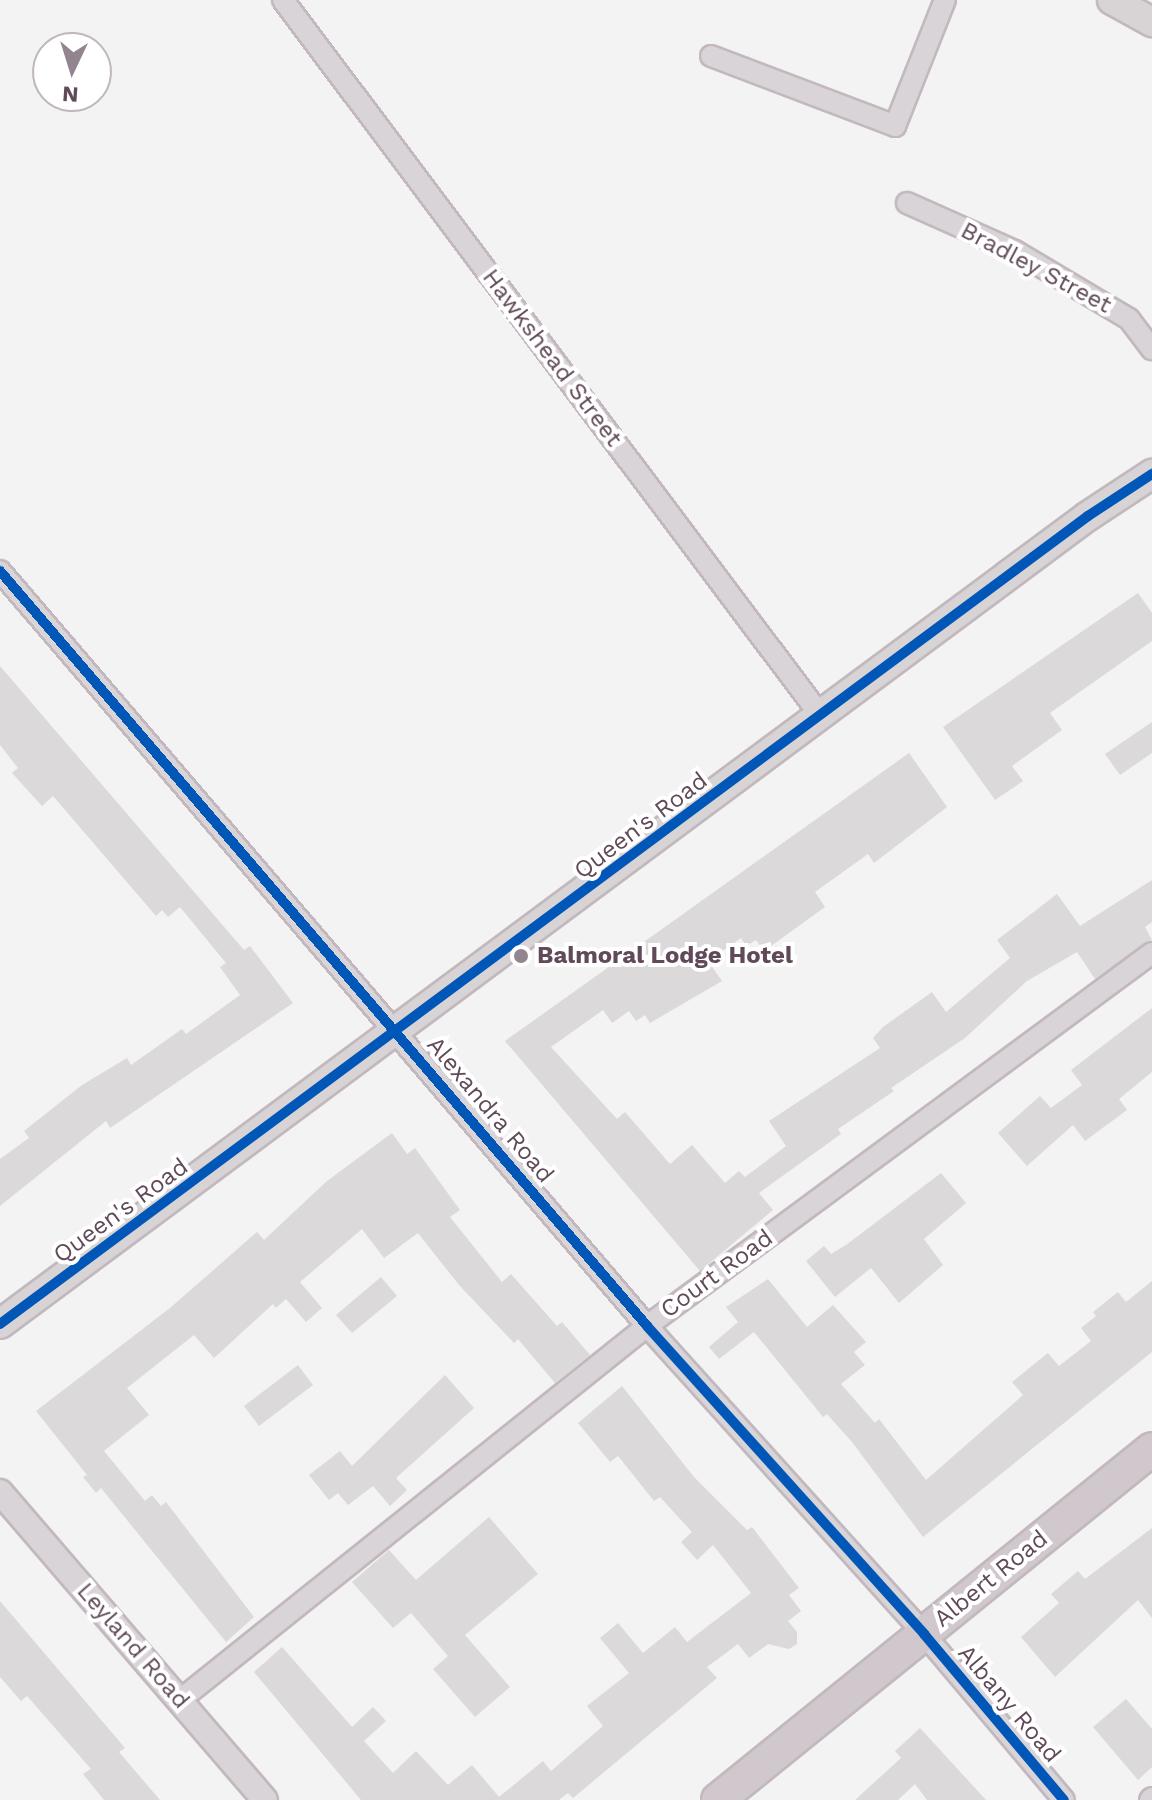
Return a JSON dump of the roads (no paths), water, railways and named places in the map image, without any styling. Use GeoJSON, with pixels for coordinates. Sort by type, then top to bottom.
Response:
{"type":"FeatureCollection","features":[{"type":"Feature","properties":{"kind":"highway","name":"Albert Road"},"geometry":{"type":"LineString","coordinates":[[718,1800],[1152,1449]]}},
{"type":"Feature","properties":{"kind":"main road"},"geometry":{"type":"LineString","coordinates":[[1112,0],[1152,22]]}},
{"type":"Feature","properties":{"kind":"main road","name":"Queen's Road"},"geometry":{"type":"LineString","coordinates":[[0,1324],[1152,474]]}},
{"type":"Feature","properties":{"kind":"street","name":"Hawkshead Street"},"geometry":{"type":"LineString","coordinates":[[283,0],[821,716]]}},
{"type":"Feature","properties":{"kind":"street"},"geometry":{"type":"LineString","coordinates":[[711,56],[895,126],[945,0]]}},
{"type":"Feature","properties":{"kind":"street","name":"Bradley Street"},"geometry":{"type":"LineString","coordinates":[[907,203],[1015,251],[1129,319],[1152,349]]}},
{"type":"Feature","properties":{"kind":"street","name":"Alexandra Road"},"geometry":{"type":"LineString","coordinates":[[0,571],[647,1326],[924,1634]]}},
{"type":"Feature","properties":{"kind":"street","name":"Court Road"},"geometry":{"type":"LineString","coordinates":[[180,1700],[647,1326],[1152,953]]}},
{"type":"Feature","properties":{"kind":"street","name":"Leyland Road"},"geometry":{"type":"LineString","coordinates":[[0,1492],[265,1800]]}},
{"type":"Feature","properties":{"kind":"street","name":"Albany Road"},"geometry":{"type":"LineString","coordinates":[[924,1634],[1064,1800]]}},
{"type":"Feature","properties":{"kind":"place","name":"Balmoral Lodge Hotel"},"geometry":{"type":"Point","coordinates":[521,956]}}]}
